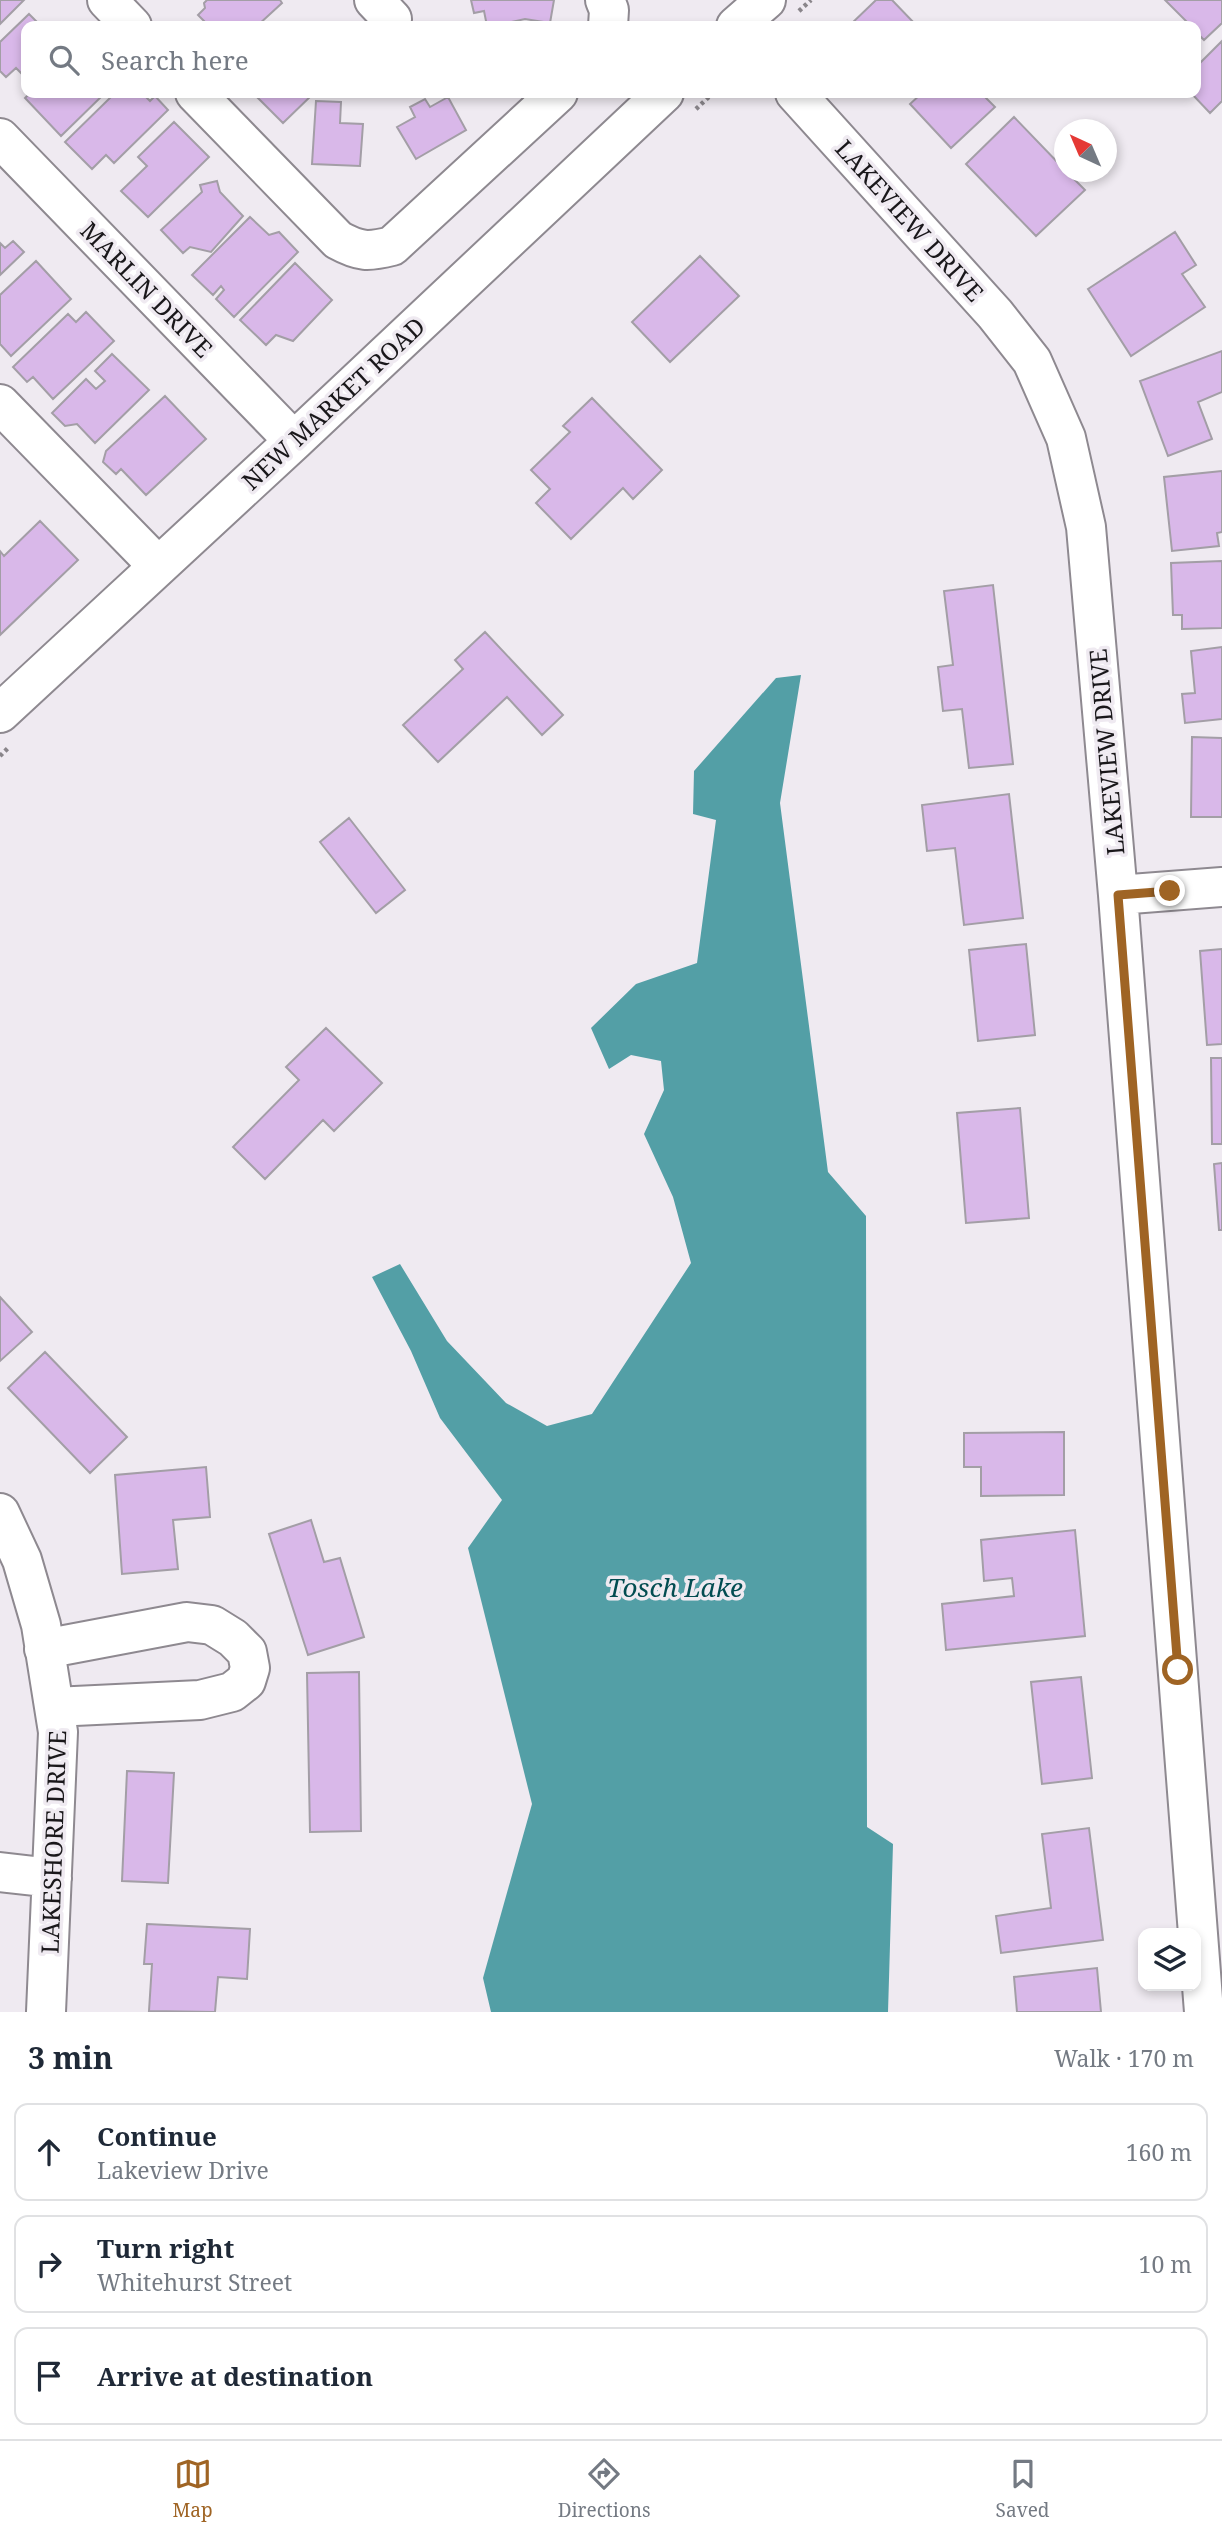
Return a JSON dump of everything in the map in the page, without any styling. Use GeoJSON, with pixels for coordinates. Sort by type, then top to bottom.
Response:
{"type":"FeatureCollection","features":[{"type":"Feature","properties":{"kind":"street"},"geometry":{"type":"LineString","coordinates":[[107,0],[127,21]]}},
{"type":"Feature","properties":{"kind":"street"},"geometry":{"type":"LineString","coordinates":[[605,0],[608,21]]}},
{"type":"Feature","properties":{"kind":"street"},"geometry":{"type":"LineString","coordinates":[[742,21],[765,0]]}},
{"type":"Feature","properties":{"kind":"street"},"geometry":{"type":"LineString","coordinates":[[200,98],[338,240],[356,250],[374,251],[392,246],[553,98]]}},
{"type":"Feature","properties":{"kind":"street","name":"NEW MARKET ROAD"},"geometry":{"type":"LineString","coordinates":[[0,713],[659,98]]}},
{"type":"Feature","properties":{"kind":"street","name":"LAKEVIEW DRIVE"},"geometry":{"type":"LineString","coordinates":[[799,98],[1032,361],[1066,438],[1086,527],[1209,1890],[1204,2012]]}},
{"type":"Feature","properties":{"kind":"street","name":"MARLIN DRIVE"},"geometry":{"type":"LineString","coordinates":[[0,138],[294,441]]}},
{"type":"Feature","properties":{"kind":"street"},"geometry":{"type":"LineString","coordinates":[[0,404],[158,566]]}},
{"type":"Feature","properties":{"kind":"street"},"geometry":{"type":"LineString","coordinates":[[1118,895],[1222,887]]}},
{"type":"Feature","properties":{"kind":"street","name":"LAKESHORE DRIVE"},"geometry":{"type":"LineString","coordinates":[[0,1513],[22,1560],[41,1625],[58,1732],[46,2012]]}},
{"type":"Feature","properties":{"kind":"street"},"geometry":{"type":"LineString","coordinates":[[44,1649],[187,1622],[212,1625],[233,1638],[247,1652],[250,1668],[246,1681],[232,1692],[200,1700],[54,1707]]}},
{"type":"Feature","properties":{"kind":"street"},"geometry":{"type":"LineString","coordinates":[[0,1872],[52,1878]]}},
{"type":"Feature","properties":{"kind":"water","name":"Tosch Lake"},"geometry":{"type":"Polygon","coordinates":[[[801,675],[780,803],[828,1172],[866,1216],[867,1827],[893,1844],[888,2012],[491,2012],[483,1978],[532,1804],[468,1548],[502,1500],[440,1418],[411,1351],[372,1277],[400,1264],[447,1341],[506,1403],[547,1426],[592,1414],[691,1263],[673,1197],[644,1134],[664,1090],[661,1061],[631,1055],[609,1069],[591,1028],[636,984],[697,963],[716,820],[693,814],[694,771],[776,678],[801,675]]]}},
{"type":"Feature","properties":{"kind":"building"},"geometry":{"type":"Polygon","coordinates":[[[0,0],[24,0],[0,24],[0,0]]]}},
{"type":"Feature","properties":{"kind":"building"},"geometry":{"type":"Polygon","coordinates":[[[207,0],[280,0],[282,3],[262,21],[204,21],[198,15],[205,8],[204,3],[207,0]]]}},
{"type":"Feature","properties":{"kind":"building"},"geometry":{"type":"Polygon","coordinates":[[[471,0],[554,0],[550,21],[486,21],[484,11],[474,13],[471,0]]]}},
{"type":"Feature","properties":{"kind":"building"},"geometry":{"type":"Polygon","coordinates":[[[876,0],[892,0],[912,21],[854,21],[876,0]]]}},
{"type":"Feature","properties":{"kind":"building"},"geometry":{"type":"Polygon","coordinates":[[[1165,0],[1222,0],[1222,23],[1204,40],[1201,37],[1201,21],[1186,21],[1165,0]]]}},
{"type":"Feature","properties":{"kind":"building"},"geometry":{"type":"Polygon","coordinates":[[[29,14],[36,21],[22,21],[29,14]]]}},
{"type":"Feature","properties":{"kind":"building"},"geometry":{"type":"Polygon","coordinates":[[[21,22],[21,73],[16,68],[6,77],[0,71],[0,42],[21,22]]]}},
{"type":"Feature","properties":{"kind":"building"},"geometry":{"type":"Polygon","coordinates":[[[1222,41],[1222,101],[1210,113],[1196,98],[1201,98],[1201,62],[1222,41]]]}},
{"type":"Feature","properties":{"kind":"building"},"geometry":{"type":"Polygon","coordinates":[[[25,98],[100,98],[61,136],[25,98]]]}},
{"type":"Feature","properties":{"kind":"building"},"geometry":{"type":"Polygon","coordinates":[[[110,98],[147,98],[150,101],[157,98],[168,110],[114,163],[106,155],[92,169],[65,142],[110,98]]]}},
{"type":"Feature","properties":{"kind":"building"},"geometry":{"type":"Polygon","coordinates":[[[258,98],[309,98],[283,123],[258,98]]]}},
{"type":"Feature","properties":{"kind":"building"},"geometry":{"type":"Polygon","coordinates":[[[449,98],[466,130],[416,159],[397,127],[415,117],[410,107],[425,99],[430,107],[449,98]]]}},
{"type":"Feature","properties":{"kind":"building"},"geometry":{"type":"Polygon","coordinates":[[[917,98],[986,98],[995,107],[951,148],[910,104],[917,98]]]}},
{"type":"Feature","properties":{"kind":"building"},"geometry":{"type":"Polygon","coordinates":[[[316,101],[341,102],[340,123],[363,124],[360,166],[312,164],[316,101]]]}},
{"type":"Feature","properties":{"kind":"building"},"geometry":{"type":"Polygon","coordinates":[[[1014,117],[1054,159],[1054,182],[1077,182],[1085,190],[1036,236],[966,164],[1014,117]]]}},
{"type":"Feature","properties":{"kind":"building"},"geometry":{"type":"Polygon","coordinates":[[[174,122],[209,157],[148,217],[121,191],[147,166],[138,157],[174,122]]]}},
{"type":"Feature","properties":{"kind":"building"},"geometry":{"type":"Polygon","coordinates":[[[217,181],[220,192],[243,216],[211,252],[190,247],[183,253],[161,230],[202,192],[200,185],[217,181]]]}},
{"type":"Feature","properties":{"kind":"building"},"geometry":{"type":"Polygon","coordinates":[[[250,217],[269,235],[279,232],[298,252],[234,317],[216,299],[224,290],[221,286],[213,295],[192,275],[250,217]]]}},
{"type":"Feature","properties":{"kind":"building"},"geometry":{"type":"Polygon","coordinates":[[[1175,232],[1196,265],[1182,274],[1205,307],[1131,356],[1088,289],[1175,232]]]}},
{"type":"Feature","properties":{"kind":"building"},"geometry":{"type":"Polygon","coordinates":[[[13,241],[24,252],[0,275],[0,243],[5,248],[13,241]]]}},
{"type":"Feature","properties":{"kind":"building"},"geometry":{"type":"Polygon","coordinates":[[[700,256],[739,296],[670,362],[632,322],[700,256]]]}},
{"type":"Feature","properties":{"kind":"building"},"geometry":{"type":"Polygon","coordinates":[[[36,261],[71,299],[11,356],[0,344],[0,295],[36,261]]]}},
{"type":"Feature","properties":{"kind":"building"},"geometry":{"type":"Polygon","coordinates":[[[295,263],[332,300],[293,341],[276,335],[266,345],[240,320],[295,263]]]}},
{"type":"Feature","properties":{"kind":"building"},"geometry":{"type":"Polygon","coordinates":[[[86,312],[114,341],[53,399],[33,377],[27,382],[13,367],[68,314],[76,322],[86,312]]]}},
{"type":"Feature","properties":{"kind":"building"},"geometry":{"type":"Polygon","coordinates":[[[1222,351],[1222,392],[1198,402],[1212,439],[1168,456],[1140,381],[1222,351]]]}},
{"type":"Feature","properties":{"kind":"building"},"geometry":{"type":"Polygon","coordinates":[[[112,354],[149,390],[95,443],[77,424],[65,426],[52,413],[86,379],[96,389],[105,381],[95,371],[112,354]]]}},
{"type":"Feature","properties":{"kind":"building"},"geometry":{"type":"Polygon","coordinates":[[[165,396],[206,439],[146,495],[121,469],[116,474],[103,462],[106,451],[165,396]]]}},
{"type":"Feature","properties":{"kind":"building"},"geometry":{"type":"Polygon","coordinates":[[[592,398],[662,470],[633,499],[623,488],[571,539],[536,503],[550,489],[531,470],[570,432],[563,426],[592,398]]]}},
{"type":"Feature","properties":{"kind":"building"},"geometry":{"type":"Polygon","coordinates":[[[1222,471],[1222,532],[1217,533],[1219,546],[1172,551],[1164,477],[1222,471]]]}},
{"type":"Feature","properties":{"kind":"building"},"geometry":{"type":"Polygon","coordinates":[[[40,521],[78,560],[0,635],[0,551],[4,556],[40,521]]]}},
{"type":"Feature","properties":{"kind":"building"},"geometry":{"type":"Polygon","coordinates":[[[1222,561],[1222,628],[1182,629],[1182,615],[1173,615],[1171,563],[1222,561]]]}},
{"type":"Feature","properties":{"kind":"building"},"geometry":{"type":"Polygon","coordinates":[[[993,585],[1013,764],[969,768],[962,709],[943,711],[938,667],[953,665],[944,591],[993,585]]]}},
{"type":"Feature","properties":{"kind":"building"},"geometry":{"type":"Polygon","coordinates":[[[485,632],[563,715],[542,735],[507,697],[438,762],[403,725],[463,669],[455,660],[485,632]]]}},
{"type":"Feature","properties":{"kind":"building"},"geometry":{"type":"Polygon","coordinates":[[[1222,647],[1222,719],[1185,723],[1182,694],[1195,693],[1191,651],[1222,647]]]}},
{"type":"Feature","properties":{"kind":"building"},"geometry":{"type":"Polygon","coordinates":[[[1192,737],[1222,738],[1222,817],[1191,817],[1192,737]]]}},
{"type":"Feature","properties":{"kind":"building"},"geometry":{"type":"Polygon","coordinates":[[[1009,794],[1023,918],[964,925],[955,848],[927,851],[922,805],[1009,794]]]}},
{"type":"Feature","properties":{"kind":"building"},"geometry":{"type":"Polygon","coordinates":[[[349,818],[405,890],[376,913],[320,842],[349,818]]]}},
{"type":"Feature","properties":{"kind":"building"},"geometry":{"type":"Polygon","coordinates":[[[1026,944],[1035,1035],[978,1041],[969,950],[1026,944]]]}},
{"type":"Feature","properties":{"kind":"building"},"geometry":{"type":"Polygon","coordinates":[[[1222,949],[1222,1044],[1207,1045],[1200,951],[1222,949]]]}},
{"type":"Feature","properties":{"kind":"building"},"geometry":{"type":"Polygon","coordinates":[[[326,1028],[382,1083],[334,1131],[323,1120],[265,1179],[233,1147],[299,1080],[286,1067],[326,1028]]]}},
{"type":"Feature","properties":{"kind":"building"},"geometry":{"type":"Polygon","coordinates":[[[1211,1058],[1222,1058],[1222,1144],[1212,1144],[1211,1058]]]}},
{"type":"Feature","properties":{"kind":"building"},"geometry":{"type":"Polygon","coordinates":[[[1020,1108],[1029,1218],[966,1223],[957,1113],[1020,1108]]]}},
{"type":"Feature","properties":{"kind":"building"},"geometry":{"type":"Polygon","coordinates":[[[1222,1163],[1222,1230],[1219,1230],[1214,1164],[1222,1163]]]}},
{"type":"Feature","properties":{"kind":"building"},"geometry":{"type":"Polygon","coordinates":[[[0,1297],[32,1332],[0,1361],[0,1297]]]}},
{"type":"Feature","properties":{"kind":"building"},"geometry":{"type":"Polygon","coordinates":[[[45,1352],[127,1437],[90,1473],[8,1388],[45,1352]]]}},
{"type":"Feature","properties":{"kind":"building"},"geometry":{"type":"Polygon","coordinates":[[[1064,1432],[1064,1495],[981,1496],[981,1467],[964,1467],[964,1433],[1064,1432]]]}},
{"type":"Feature","properties":{"kind":"building"},"geometry":{"type":"Polygon","coordinates":[[[206,1467],[210,1517],[173,1520],[178,1569],[122,1574],[115,1475],[206,1467]]]}},
{"type":"Feature","properties":{"kind":"building"},"geometry":{"type":"Polygon","coordinates":[[[311,1520],[324,1562],[340,1558],[364,1637],[308,1655],[269,1534],[311,1520]]]}},
{"type":"Feature","properties":{"kind":"building"},"geometry":{"type":"Polygon","coordinates":[[[1075,1530],[1085,1636],[946,1650],[942,1604],[1014,1596],[1012,1578],[984,1581],[981,1540],[1075,1530]]]}},
{"type":"Feature","properties":{"kind":"building"},"geometry":{"type":"Polygon","coordinates":[[[359,1672],[361,1831],[310,1832],[307,1673],[359,1672]]]}},
{"type":"Feature","properties":{"kind":"building"},"geometry":{"type":"Polygon","coordinates":[[[1081,1677],[1092,1778],[1042,1784],[1031,1682],[1081,1677]]]}},
{"type":"Feature","properties":{"kind":"building"},"geometry":{"type":"Polygon","coordinates":[[[127,1771],[174,1773],[168,1883],[122,1881],[127,1771]]]}},
{"type":"Feature","properties":{"kind":"building"},"geometry":{"type":"Polygon","coordinates":[[[1089,1828],[1103,1940],[1001,1953],[996,1916],[1051,1908],[1042,1834],[1089,1828]]]}},
{"type":"Feature","properties":{"kind":"building"},"geometry":{"type":"Polygon","coordinates":[[[147,1924],[250,1929],[247,1979],[218,1977],[215,2012],[149,2011],[152,1964],[144,1964],[147,1924]]]}},
{"type":"Feature","properties":{"kind":"building"},"geometry":{"type":"Polygon","coordinates":[[[1097,1968],[1101,2012],[1017,2012],[1014,1977],[1097,1968]]]}},
{"type":"Feature","properties":{"kind":"route"},"geometry":{"type":"LineString","coordinates":[[1170,891],[1118,895],[1178,1670]]}}]}
